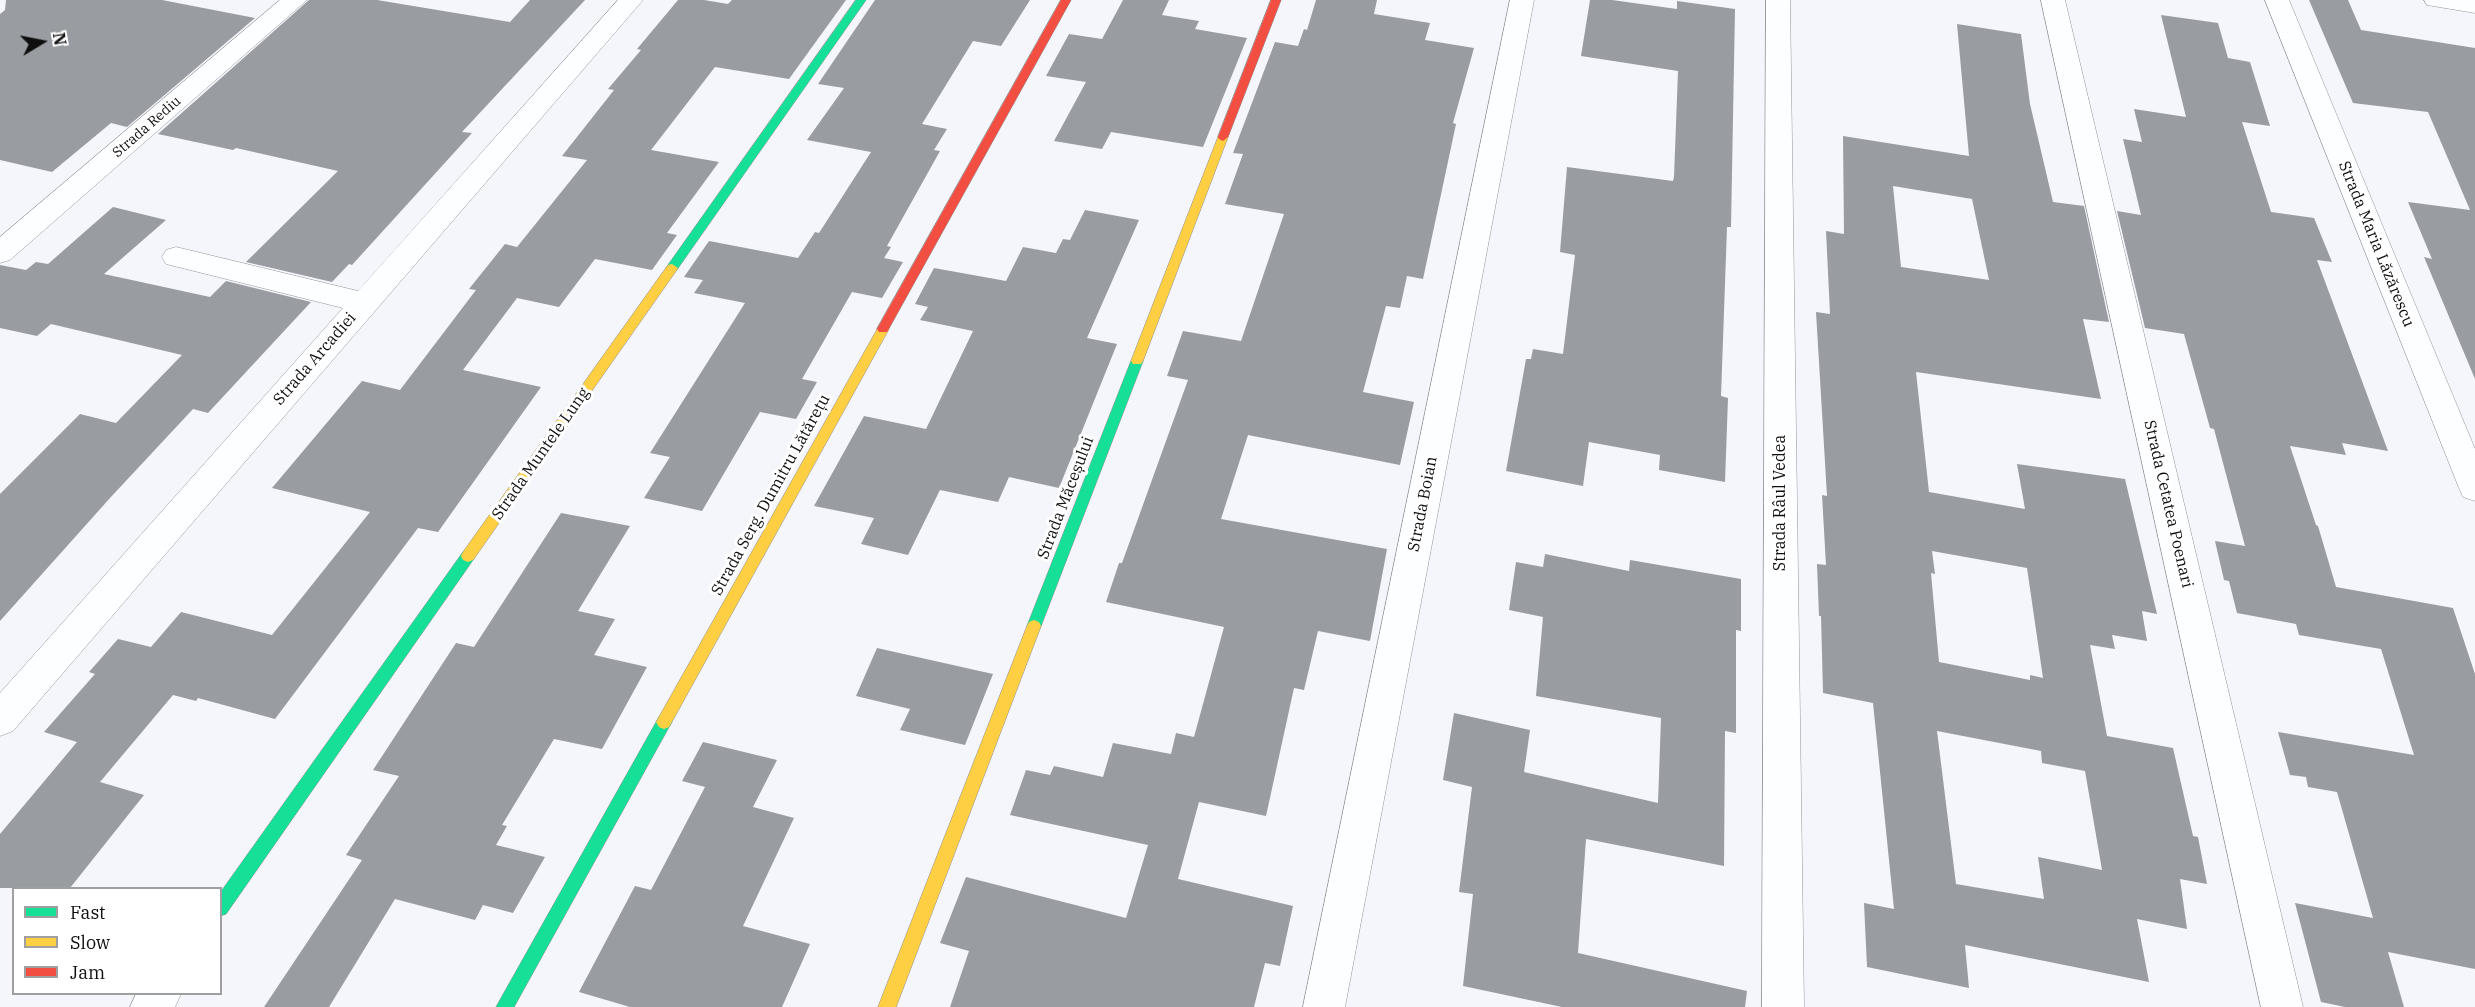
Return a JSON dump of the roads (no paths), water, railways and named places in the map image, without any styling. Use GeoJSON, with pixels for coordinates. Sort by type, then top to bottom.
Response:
{"type":"FeatureCollection","features":[{"type":"Feature","properties":{"kind":"street","name":"Strada Rediu"},"geometry":{"type":"LineString","coordinates":[[0,253],[295,0]]}},
{"type":"Feature","properties":{"kind":"street","name":"Strada Arcadiei"},"geometry":{"type":"LineString","coordinates":[[0,719],[631,0]]}},
{"type":"Feature","properties":{"kind":"street","name":"Strada Muntele Lung"},"geometry":{"type":"LineString","coordinates":[[222,905],[861,0]]}},
{"type":"Feature","properties":{"kind":"street","name":"Strada Serg. Dumitru Lătărețu"},"geometry":{"type":"LineString","coordinates":[[505,1007],[1066,0]]}},
{"type":"Feature","properties":{"kind":"street","name":"Strada Măceșului"},"geometry":{"type":"LineString","coordinates":[[886,1007],[1276,0]]}},
{"type":"Feature","properties":{"kind":"street","name":"Strada Boian"},"geometry":{"type":"LineString","coordinates":[[1324,1007],[1522,0]]}},
{"type":"Feature","properties":{"kind":"street","name":"Strada Râul Vedea"},"geometry":{"type":"LineString","coordinates":[[1778,0],[1783,1007]]}},
{"type":"Feature","properties":{"kind":"street","name":"Strada Cetatea Poenari"},"geometry":{"type":"LineString","coordinates":[[2053,0],[2282,1007]]}},
{"type":"Feature","properties":{"kind":"street","name":"Strada Maria Lăzărescu"},"geometry":{"type":"LineString","coordinates":[[2277,0],[2475,488]]}},
{"type":"Feature","properties":{"kind":"street"},"geometry":{"type":"LineString","coordinates":[[2436,0],[2475,6]]}},
{"type":"Feature","properties":{"kind":"street"},"geometry":{"type":"LineString","coordinates":[[176,257],[365,303]]}}]}
